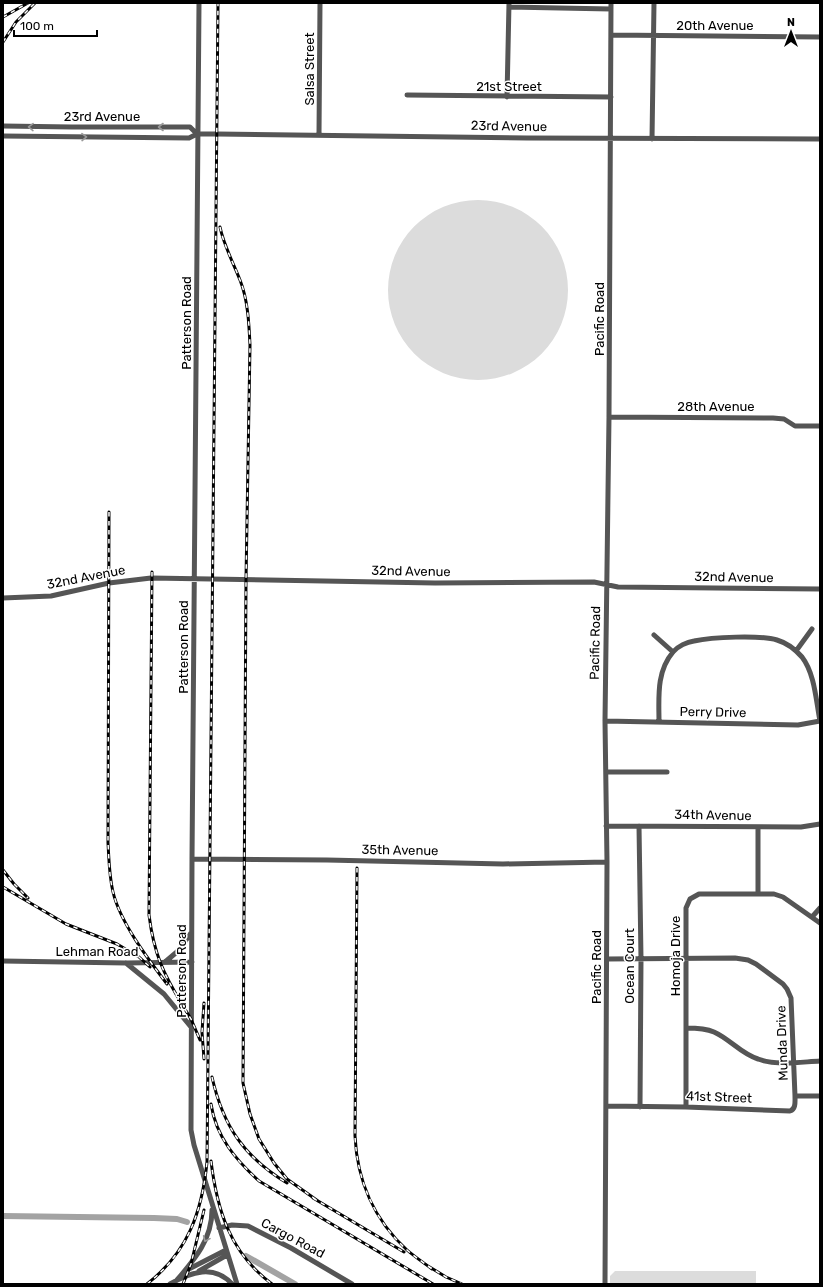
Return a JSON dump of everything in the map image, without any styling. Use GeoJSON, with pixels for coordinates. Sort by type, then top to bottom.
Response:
{"type":"FeatureCollection","features":[{"type":"Feature","properties":{"kind":"street","name":"Patterson Road"},"geometry":{"type":"LineString","coordinates":[[199,3],[191,1130],[194,1145],[212,1201],[226,1253],[237,1284]]}},
{"type":"Feature","properties":{"kind":"street","name":"Salsa Street"},"geometry":{"type":"LineString","coordinates":[[319,134],[320,3]]}},
{"type":"Feature","properties":{"kind":"street"},"geometry":{"type":"LineString","coordinates":[[652,138],[654,3]]}},
{"type":"Feature","properties":{"kind":"street"},"geometry":{"type":"LineString","coordinates":[[507,97],[509,5],[611,6]]}},
{"type":"Feature","properties":{"kind":"street","name":"Pacific Road"},"geometry":{"type":"LineString","coordinates":[[605,1284],[607,862],[605,721],[609,417],[611,6]]}},
{"type":"Feature","properties":{"kind":"street","name":"20th Avenue"},"geometry":{"type":"LineString","coordinates":[[611,35],[820,38]]}},
{"type":"Feature","properties":{"kind":"street","name":"21st Street"},"geometry":{"type":"LineString","coordinates":[[407,95],[611,97]]}},
{"type":"Feature","properties":{"kind":"street","name":"23rd Avenue"},"geometry":{"type":"LineString","coordinates":[[3,126],[190,127],[198,134]]}},
{"type":"Feature","properties":{"kind":"street","name":"23rd Avenue"},"geometry":{"type":"LineString","coordinates":[[3,136],[189,138],[198,134],[319,134],[820,139]]}},
{"type":"Feature","properties":{"kind":"street","name":"28th Avenue"},"geometry":{"type":"LineString","coordinates":[[609,417],[773,418],[784,419],[794,426],[820,426]]}},
{"type":"Feature","properties":{"kind":"street","name":"32nd Avenue"},"geometry":{"type":"LineString","coordinates":[[3,598],[51,596],[131,579],[151,578],[435,583],[594,582],[618,587],[820,589]]}},
{"type":"Feature","properties":{"kind":"street"},"geometry":{"type":"LineString","coordinates":[[796,651],[812,629]]}},
{"type":"Feature","properties":{"kind":"street"},"geometry":{"type":"LineString","coordinates":[[654,635],[673,652]]}},
{"type":"Feature","properties":{"kind":"street"},"geometry":{"type":"LineString","coordinates":[[659,722],[660,680],[664,667],[673,652],[695,640],[724,638],[772,639],[783,643],[796,651],[805,662],[809,672],[820,721]]}},
{"type":"Feature","properties":{"kind":"street","name":"Perry Drive"},"geometry":{"type":"LineString","coordinates":[[605,721],[798,725],[820,721]]}},
{"type":"Feature","properties":{"kind":"street"},"geometry":{"type":"LineString","coordinates":[[606,772],[666,772]]}},
{"type":"Feature","properties":{"kind":"street","name":"34th Avenue"},"geometry":{"type":"LineString","coordinates":[[606,826],[805,827],[820,824]]}},
{"type":"Feature","properties":{"kind":"street","name":"Ocean Court"},"geometry":{"type":"LineString","coordinates":[[639,826],[641,959],[640,1107]]}},
{"type":"Feature","properties":{"kind":"street"},"geometry":{"type":"LineString","coordinates":[[758,827],[758,893]]}},
{"type":"Feature","properties":{"kind":"street","name":"35th Avenue"},"geometry":{"type":"LineString","coordinates":[[192,858],[503,864],[607,862]]}},
{"type":"Feature","properties":{"kind":"street","name":"Homoja Drive"},"geometry":{"type":"LineString","coordinates":[[686,1107],[685,959],[687,903],[692,897],[699,894],[774,894],[783,897],[820,923]]}},
{"type":"Feature","properties":{"kind":"street"},"geometry":{"type":"LineString","coordinates":[[812,917],[820,908]]}},
{"type":"Feature","properties":{"kind":"street"},"geometry":{"type":"LineString","coordinates":[[165,962],[178,951],[192,932]]}},
{"type":"Feature","properties":{"kind":"street","name":"Munda Drive"},"geometry":{"type":"LineString","coordinates":[[607,959],[735,958],[748,960],[756,964],[783,984],[790,993],[792,1001],[795,1096]]}},
{"type":"Feature","properties":{"kind":"street","name":"Lehman Road"},"geometry":{"type":"LineString","coordinates":[[3,961],[126,963],[192,962]]}},
{"type":"Feature","properties":{"kind":"street"},"geometry":{"type":"LineString","coordinates":[[126,963],[164,994],[191,1027]]}},
{"type":"Feature","properties":{"kind":"street"},"geometry":{"type":"LineString","coordinates":[[686,1028],[701,1028],[714,1032],[745,1053],[759,1060],[771,1062],[820,1061]]}},
{"type":"Feature","properties":{"kind":"street"},"geometry":{"type":"LineString","coordinates":[[795,1096],[820,1096]]}},
{"type":"Feature","properties":{"kind":"street","name":"41st Street"},"geometry":{"type":"LineString","coordinates":[[606,1106],[790,1111],[795,1106],[795,1096]]}},
{"type":"Feature","properties":{"kind":"street"},"geometry":{"type":"LineString","coordinates":[[177,1280],[198,1255],[208,1234],[212,1216],[212,1201]]}},
{"type":"Feature","properties":{"kind":"street","name":"Cargo Road"},"geometry":{"type":"LineString","coordinates":[[219,1228],[232,1225],[248,1226],[291,1248],[352,1284]]}},
{"type":"Feature","properties":{"kind":"street"},"geometry":{"type":"LineString","coordinates":[[184,1272],[226,1253]]}},
{"type":"Feature","properties":{"kind":"street"},"geometry":{"type":"LineString","coordinates":[[192,1274],[226,1253]]}},
{"type":"Feature","properties":{"kind":"street"},"geometry":{"type":"LineString","coordinates":[[170,1284],[192,1274],[206,1271],[224,1276],[232,1284]]}},
{"type":"Feature","properties":{"kind":"shaded area"},"geometry":{"type":"Polygon","coordinates":[[[487,200],[496,201],[521,210],[542,226],[558,247],[567,272],[567,308],[558,333],[542,354],[521,370],[513,373],[496,379],[469,380],[460,379],[435,370],[421,360],[408,347],[398,333],[389,308],[388,281],[389,272],[398,247],[408,233],[421,220],[435,210],[460,201],[487,200]]]}},
{"type":"Feature","properties":{"kind":"shaded area"},"geometry":{"type":"Polygon","coordinates":[[[615,1271],[756,1271],[756,1284],[610,1284],[610,1276],[615,1271]]]}},
{"type":"Feature","properties":{"kind":"waterway"},"geometry":{"type":"LineString","coordinates":[[3,1216],[154,1218],[177,1219],[187,1222]]}},
{"type":"Feature","properties":{"kind":"waterway"},"geometry":{"type":"LineString","coordinates":[[246,1256],[295,1284]]}},
{"type":"Feature","properties":{"kind":"railway"},"geometry":{"type":"LineString","coordinates":[[3,17],[28,3]]}},
{"type":"Feature","properties":{"kind":"railway"},"geometry":{"type":"LineString","coordinates":[[3,42],[16,22],[35,3]]}},
{"type":"Feature","properties":{"kind":"railway"},"geometry":{"type":"LineString","coordinates":[[147,1284],[161,1272],[183,1245],[197,1214],[205,1180],[207,1162],[218,3]]}},
{"type":"Feature","properties":{"kind":"railway"},"geometry":{"type":"LineString","coordinates":[[220,227],[243,288],[249,320],[250,345],[246,580],[243,1083],[250,1114],[259,1139],[274,1163],[287,1179],[318,1201]]}},
{"type":"Feature","properties":{"kind":"railway"},"geometry":{"type":"LineString","coordinates":[[109,512],[109,867],[113,892],[122,916],[143,952],[167,984]]}},
{"type":"Feature","properties":{"kind":"railway"},"geometry":{"type":"LineString","coordinates":[[152,572],[149,915],[160,963],[183,1006]]}},
{"type":"Feature","properties":{"kind":"railway"},"geometry":{"type":"LineString","coordinates":[[357,868],[356,1152],[359,1168],[369,1198],[385,1226],[407,1250],[432,1269]]}},
{"type":"Feature","properties":{"kind":"railway"},"geometry":{"type":"LineString","coordinates":[[3,870],[28,898]]}},
{"type":"Feature","properties":{"kind":"railway"},"geometry":{"type":"LineString","coordinates":[[3,887],[66,924],[117,944],[139,957],[150,967]]}},
{"type":"Feature","properties":{"kind":"railway"},"geometry":{"type":"LineString","coordinates":[[180,1001],[191,1019],[200,1040]]}},
{"type":"Feature","properties":{"kind":"railway"},"geometry":{"type":"LineString","coordinates":[[204,1003],[202,1032],[204,1059]]}},
{"type":"Feature","properties":{"kind":"railway"},"geometry":{"type":"LineString","coordinates":[[212,1077],[222,1111],[238,1139],[247,1151],[259,1162],[287,1183]]}},
{"type":"Feature","properties":{"kind":"railway"},"geometry":{"type":"LineString","coordinates":[[211,1104],[217,1127],[228,1147],[242,1165],[259,1181],[433,1284]]}},
{"type":"Feature","properties":{"kind":"railway"},"geometry":{"type":"LineString","coordinates":[[211,1161],[217,1197],[228,1229],[246,1259],[272,1284]]}},
{"type":"Feature","properties":{"kind":"railway"},"geometry":{"type":"LineString","coordinates":[[313,1198],[404,1252]]}},
{"type":"Feature","properties":{"kind":"railway"},"geometry":{"type":"LineString","coordinates":[[183,1284],[191,1264],[204,1210]]}},
{"type":"Feature","properties":{"kind":"railway"},"geometry":{"type":"LineString","coordinates":[[428,1266],[446,1277],[462,1284]]}}]}
